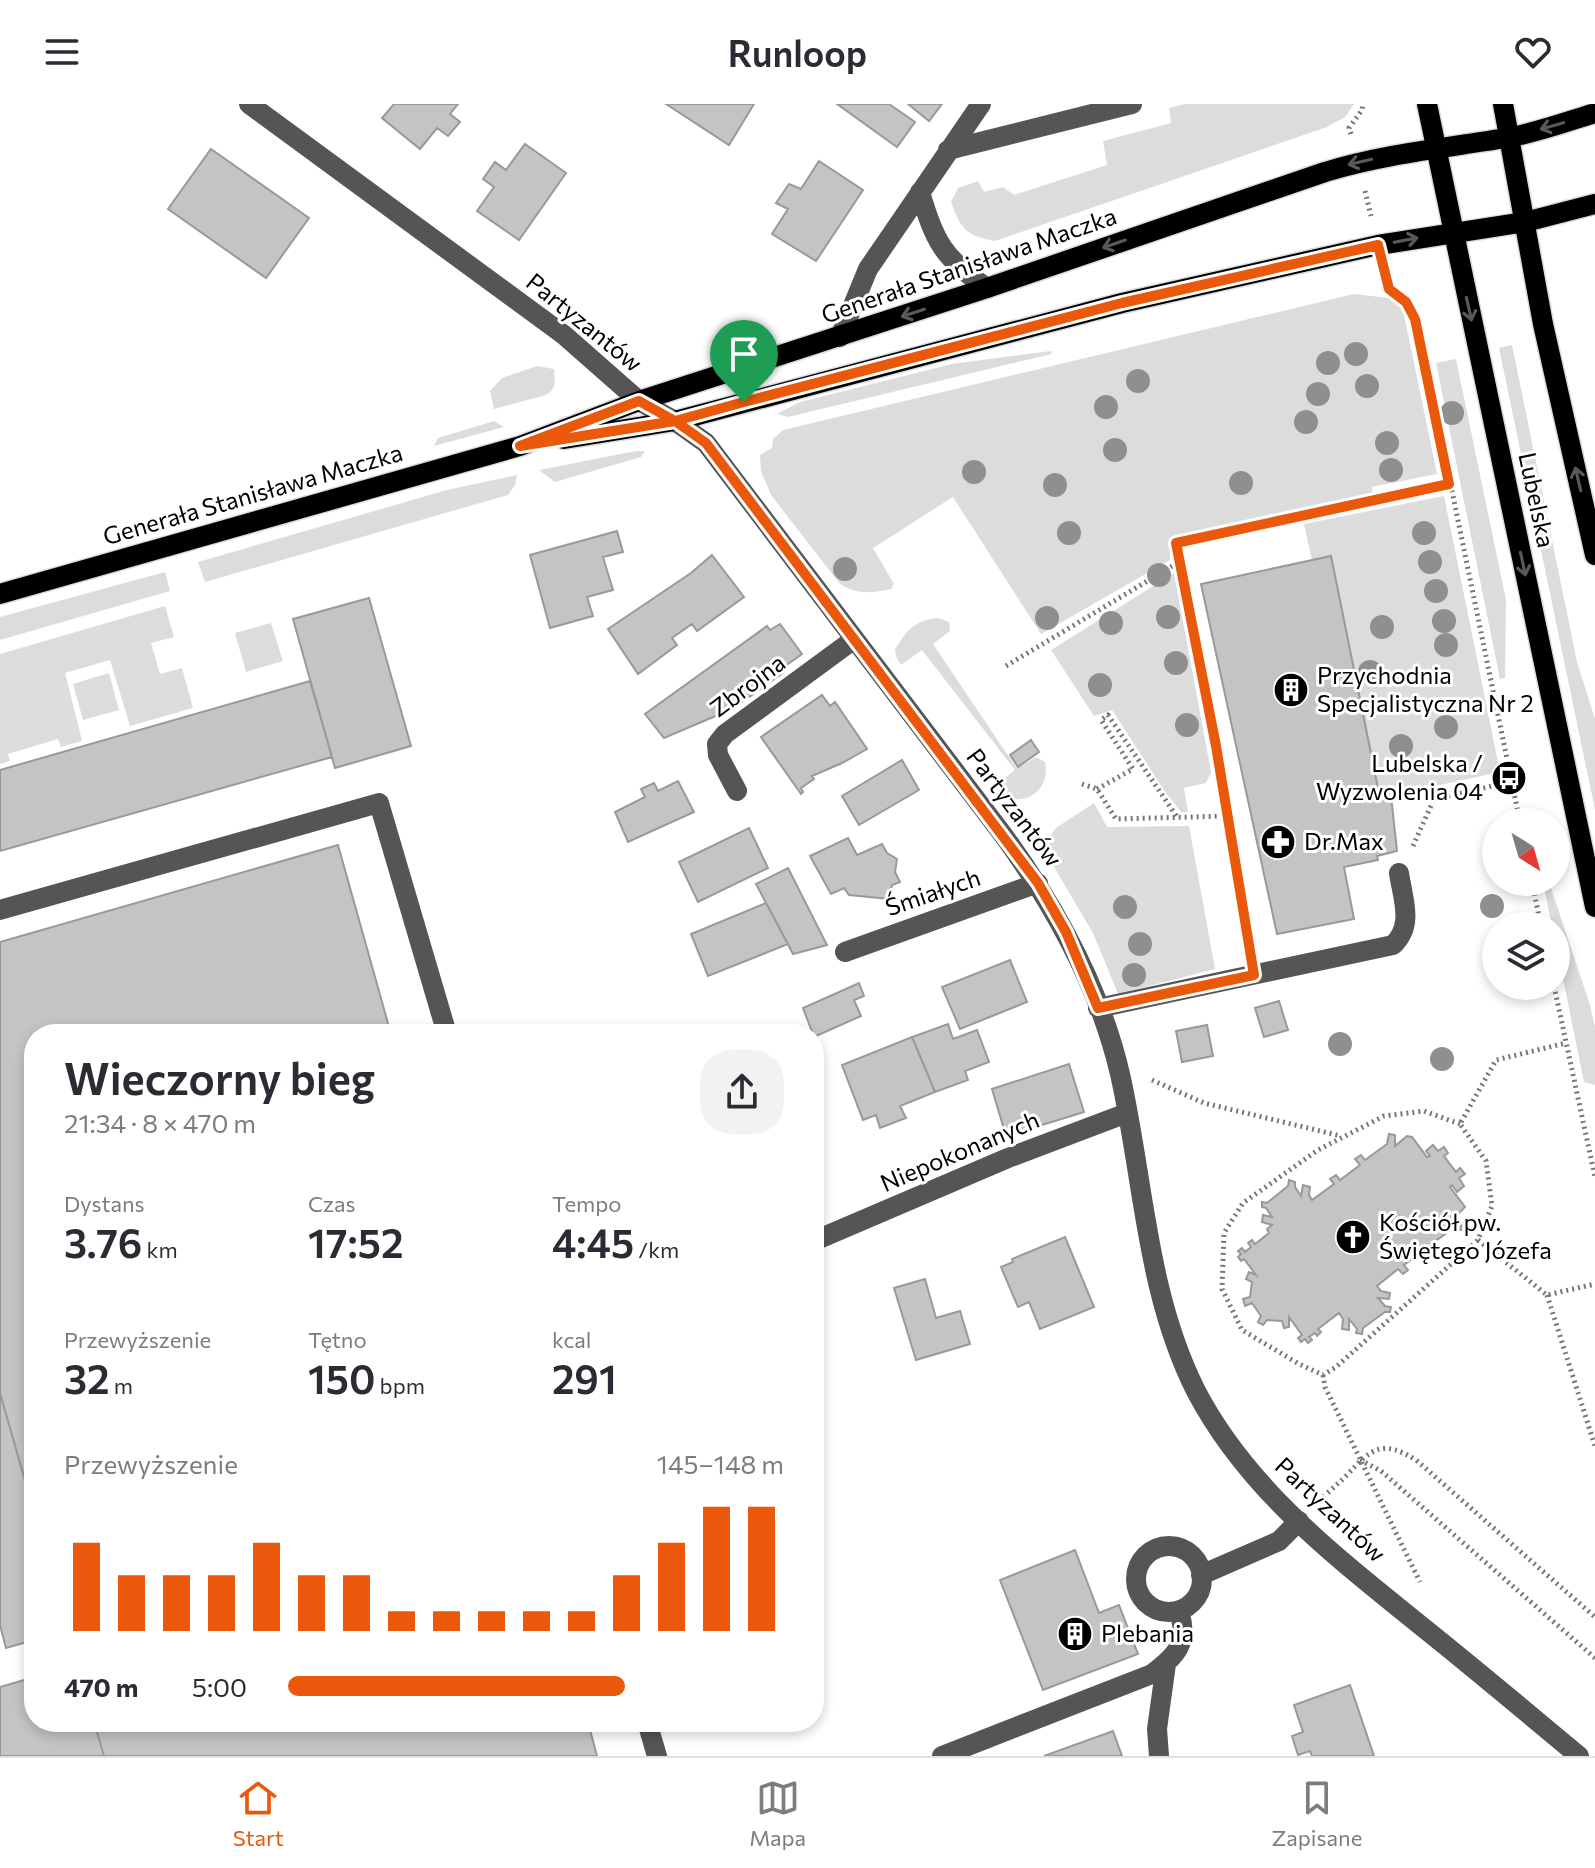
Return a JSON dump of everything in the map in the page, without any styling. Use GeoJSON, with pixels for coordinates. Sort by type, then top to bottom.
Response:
{"type":"FeatureCollection","features":[{"type":"Feature","properties":{"kind":"main road","name":"Lubelska"},"geometry":{"type":"LineString","coordinates":[[1427,104],[1595,907]]}},
{"type":"Feature","properties":{"kind":"main road","name":"Lubelska"},"geometry":{"type":"LineString","coordinates":[[1503,104],[1549,353],[1595,555]]}},
{"type":"Feature","properties":{"kind":"main road","name":"Generała Stanisława Maczka"},"geometry":{"type":"LineString","coordinates":[[0,594],[520,446],[639,401],[840,337],[1357,162],[1437,147],[1510,138],[1595,113]]}},
{"type":"Feature","properties":{"kind":"main road","name":"Generała Stanisława Maczka"},"geometry":{"type":"LineString","coordinates":[[520,446],[675,421],[1122,303],[1378,245],[1525,222],[1595,204]]}},
{"type":"Feature","properties":{"kind":"street","name":"Partyzantów"},"geometry":{"type":"LineString","coordinates":[[249,104],[564,335],[639,401],[706,443],[1038,883],[1066,932],[1113,1046],[1154,1270],[1168,1324],[1196,1390],[1229,1445],[1279,1505],[1336,1557],[1579,1756]]}},
{"type":"Feature","properties":{"kind":"street"},"geometry":{"type":"LineString","coordinates":[[840,337],[868,269],[981,104]]}},
{"type":"Feature","properties":{"kind":"street"},"geometry":{"type":"LineString","coordinates":[[948,150],[1132,104]]}},
{"type":"Feature","properties":{"kind":"street"},"geometry":{"type":"LineString","coordinates":[[920,192],[931,228],[942,249],[958,267],[987,288]]}},
{"type":"Feature","properties":{"kind":"street","name":"Zbrojna"},"geometry":{"type":"LineString","coordinates":[[737,791],[718,755],[717,744],[725,734],[853,640]]}},
{"type":"Feature","properties":{"kind":"street"},"geometry":{"type":"LineString","coordinates":[[0,910],[379,803],[444,1024]]}},
{"type":"Feature","properties":{"kind":"street"},"geometry":{"type":"LineString","coordinates":[[1098,1008],[1393,945],[1407,925],[1399,873]]}},
{"type":"Feature","properties":{"kind":"street","name":"Śmiałych"},"geometry":{"type":"LineString","coordinates":[[845,952],[1038,883]]}},
{"type":"Feature","properties":{"kind":"street","name":"Niepokonanych"},"geometry":{"type":"LineString","coordinates":[[824,1237],[1008,1158],[1127,1113]]}},
{"type":"Feature","properties":{"kind":"street"},"geometry":{"type":"LineString","coordinates":[[1201,1575],[1279,1541],[1299,1521]]}},
{"type":"Feature","properties":{"kind":"street"},"geometry":{"type":"LineString","coordinates":[[1161,1547],[1182,1549],[1198,1565],[1201,1575],[1197,1597],[1179,1611],[1157,1610],[1141,1597],[1136,1577],[1143,1558],[1161,1547]]}},
{"type":"Feature","properties":{"kind":"street"},"geometry":{"type":"LineString","coordinates":[[942,1756],[1152,1674],[1178,1651],[1183,1638],[1179,1611]]}},
{"type":"Feature","properties":{"kind":"street"},"geometry":{"type":"LineString","coordinates":[[1159,1756],[1157,1729],[1166,1664]]}},
{"type":"Feature","properties":{"kind":"street"},"geometry":{"type":"LineString","coordinates":[[650,1732],[657,1756]]}},
{"type":"Feature","properties":{"kind":"path"},"geometry":{"type":"LineString","coordinates":[[1363,104],[1349,128],[1389,289],[1406,302],[1415,319],[1517,808]]}},
{"type":"Feature","properties":{"kind":"path"},"geometry":{"type":"LineString","coordinates":[[1254,975],[1176,543],[1449,484]]}},
{"type":"Feature","properties":{"kind":"path"},"geometry":{"type":"LineString","coordinates":[[1006,666],[1179,562]]}},
{"type":"Feature","properties":{"kind":"path"},"geometry":{"type":"LineString","coordinates":[[1097,789],[1133,769],[1101,720],[1108,715],[1177,817]]}},
{"type":"Feature","properties":{"kind":"path"},"geometry":{"type":"LineString","coordinates":[[1399,873],[1434,799],[1511,782]]}},
{"type":"Feature","properties":{"kind":"path"},"geometry":{"type":"LineString","coordinates":[[1082,784],[1097,789],[1116,819],[1227,816]]}},
{"type":"Feature","properties":{"kind":"path"},"geometry":{"type":"LineString","coordinates":[[1557,1000],[1595,1177]]}},
{"type":"Feature","properties":{"kind":"path"},"geometry":{"type":"LineString","coordinates":[[1460,1124],[1496,1060],[1566,1043]]}},
{"type":"Feature","properties":{"kind":"path"},"geometry":{"type":"LineString","coordinates":[[1144,1077],[1204,1103],[1342,1136]]}},
{"type":"Feature","properties":{"kind":"path"},"geometry":{"type":"LineString","coordinates":[[1424,1111],[1460,1124],[1486,1161],[1492,1206],[1478,1240],[1336,1367],[1323,1375],[1242,1330],[1222,1289],[1224,1233],[1243,1203],[1318,1150],[1384,1116],[1424,1111]]}},
{"type":"Feature","properties":{"kind":"path"},"geometry":{"type":"LineString","coordinates":[[1478,1240],[1547,1295],[1595,1446]]}},
{"type":"Feature","properties":{"kind":"path"},"geometry":{"type":"LineString","coordinates":[[1547,1295],[1595,1284]]}},
{"type":"Feature","properties":{"kind":"path"},"geometry":{"type":"LineString","coordinates":[[1323,1375],[1325,1387],[1425,1592],[1439,1640]]}},
{"type":"Feature","properties":{"kind":"path"},"geometry":{"type":"LineString","coordinates":[[1314,1505],[1359,1459],[1375,1450],[1397,1450],[1416,1460],[1595,1617]]}},
{"type":"Feature","properties":{"kind":"path"},"geometry":{"type":"LineString","coordinates":[[1359,1459],[1381,1471],[1595,1658]]}},
{"type":"Feature","properties":{"kind":"shaded area"},"geometry":{"type":"Polygon","coordinates":[[[1184,104],[1354,104],[1345,117],[1327,127],[995,241],[971,234],[958,219],[951,202],[958,188],[978,181],[984,192],[1003,187],[1014,195],[1107,165],[1103,141],[1171,123],[1169,108],[1184,104]]]}},
{"type":"Feature","properties":{"kind":"shaded area"},"geometry":{"type":"Polygon","coordinates":[[[1354,294],[1389,298],[1403,310],[1437,474],[1372,487],[1373,496],[1176,537],[1170,548],[1170,560],[1041,634],[953,497],[873,548],[894,584],[891,589],[859,591],[840,584],[771,495],[761,471],[760,455],[772,448],[773,439],[783,430],[1354,294]]]}},
{"type":"Feature","properties":{"kind":"shaded area"},"geometry":{"type":"Polygon","coordinates":[[[1512,345],[1577,662],[1595,719],[1595,810],[1499,348],[1512,345]]]}},
{"type":"Feature","properties":{"kind":"shaded area"},"geometry":{"type":"Polygon","coordinates":[[[1051,351],[1052,354],[788,417],[777,414],[800,402],[952,364],[1051,351]]]}},
{"type":"Feature","properties":{"kind":"shaded area"},"geometry":{"type":"Polygon","coordinates":[[[1456,359],[1506,600],[1505,678],[1500,679],[1436,363],[1456,359]]]}},
{"type":"Feature","properties":{"kind":"shaded area"},"geometry":{"type":"Polygon","coordinates":[[[537,366],[554,369],[554,384],[550,392],[494,409],[490,391],[502,378],[537,366]]]}},
{"type":"Feature","properties":{"kind":"shaded area"},"geometry":{"type":"Polygon","coordinates":[[[494,421],[504,427],[434,446],[438,438],[494,421]]]}},
{"type":"Feature","properties":{"kind":"shaded area"},"geometry":{"type":"Polygon","coordinates":[[[645,451],[641,457],[555,482],[539,470],[645,451]]]}},
{"type":"Feature","properties":{"kind":"shaded area"},"geometry":{"type":"Polygon","coordinates":[[[517,475],[508,495],[205,582],[198,562],[447,490],[517,475]]]}},
{"type":"Feature","properties":{"kind":"shaded area"},"geometry":{"type":"Polygon","coordinates":[[[1444,496],[1500,772],[1380,798],[1331,556],[1312,560],[1304,524],[1444,496]]]}},
{"type":"Feature","properties":{"kind":"shaded area"},"geometry":{"type":"Polygon","coordinates":[[[165,572],[170,591],[0,640],[0,617],[165,572]]]}},
{"type":"Feature","properties":{"kind":"shaded area"},"geometry":{"type":"Polygon","coordinates":[[[1174,573],[1211,772],[1206,783],[1184,788],[1188,812],[1181,812],[1166,793],[1112,710],[1094,716],[1051,650],[1174,573]]]}},
{"type":"Feature","properties":{"kind":"shaded area"},"geometry":{"type":"Polygon","coordinates":[[[165,606],[174,637],[151,643],[160,674],[182,668],[193,708],[130,726],[110,660],[65,673],[82,741],[61,747],[58,739],[8,754],[10,761],[0,764],[0,654],[165,606]]]}},
{"type":"Feature","properties":{"kind":"shaded area"},"geometry":{"type":"Polygon","coordinates":[[[938,618],[949,622],[950,631],[933,644],[1017,769],[1036,757],[1045,762],[1044,781],[1027,798],[1009,798],[1000,794],[998,784],[1015,770],[922,650],[901,665],[897,659],[895,650],[907,632],[923,621],[938,618]]]}},
{"type":"Feature","properties":{"kind":"shaded area"},"geometry":{"type":"Polygon","coordinates":[[[271,623],[283,661],[246,672],[235,633],[271,623]]]}},
{"type":"Feature","properties":{"kind":"shaded area"},"geometry":{"type":"Polygon","coordinates":[[[109,673],[119,710],[83,720],[73,684],[109,673]]]}},
{"type":"Feature","properties":{"kind":"shaded area"},"geometry":{"type":"Polygon","coordinates":[[[1094,803],[1107,827],[1189,826],[1215,969],[1118,994],[1093,933],[1048,853],[1051,835],[1056,828],[1094,803]]]}},
{"type":"Feature","properties":{"kind":"shaded area"},"geometry":{"type":"Polygon","coordinates":[[[1546,896],[1554,896],[1559,912],[1549,912],[1546,896]]]}},
{"type":"Feature","properties":{"kind":"shaded area"},"geometry":{"type":"Polygon","coordinates":[[[1570,945],[1595,1027],[1595,1085],[1584,1082],[1567,1000],[1570,1000],[1570,945]]]}},
{"type":"Feature","properties":{"kind":"building"},"geometry":{"type":"Polygon","coordinates":[[[394,104],[458,104],[450,114],[460,122],[448,136],[437,128],[420,149],[382,118],[394,104]]]}},
{"type":"Feature","properties":{"kind":"building"},"geometry":{"type":"Polygon","coordinates":[[[666,104],[754,104],[729,145],[666,104]]]}},
{"type":"Feature","properties":{"kind":"building"},"geometry":{"type":"Polygon","coordinates":[[[837,104],[889,104],[915,122],[897,147],[837,104]]]}},
{"type":"Feature","properties":{"kind":"building"},"geometry":{"type":"Polygon","coordinates":[[[908,104],[942,104],[929,121],[908,104]]]}},
{"type":"Feature","properties":{"kind":"building"},"geometry":{"type":"Polygon","coordinates":[[[525,144],[566,173],[519,240],[477,211],[494,187],[483,179],[495,162],[506,170],[525,144]]]}},
{"type":"Feature","properties":{"kind":"building"},"geometry":{"type":"Polygon","coordinates":[[[211,149],[309,218],[266,278],[168,209],[211,149]]]}},
{"type":"Feature","properties":{"kind":"building"},"geometry":{"type":"Polygon","coordinates":[[[819,161],[863,190],[816,261],[772,234],[788,209],[776,203],[789,184],[801,189],[819,161]]]}},
{"type":"Feature","properties":{"kind":"building"},"geometry":{"type":"Polygon","coordinates":[[[617,531],[623,552],[603,557],[613,590],[587,597],[593,616],[550,628],[530,555],[617,531]]]}},
{"type":"Feature","properties":{"kind":"building"},"geometry":{"type":"Polygon","coordinates":[[[712,555],[744,597],[697,631],[692,624],[672,638],[677,645],[638,674],[608,629],[691,573],[712,555]]]}},
{"type":"Feature","properties":{"kind":"building","name":"Przychodnia Specjalistyczna Nr 2"},"geometry":{"type":"Polygon","coordinates":[[[1331,556],[1380,798],[1391,796],[1397,851],[1377,856],[1378,860],[1344,867],[1354,919],[1277,934],[1201,584],[1331,556]]]}},
{"type":"Feature","properties":{"kind":"building"},"geometry":{"type":"Polygon","coordinates":[[[369,598],[411,746],[335,768],[293,619],[369,598]]]}},
{"type":"Feature","properties":{"kind":"building"},"geometry":{"type":"Polygon","coordinates":[[[780,624],[802,654],[781,669],[783,673],[732,709],[664,738],[645,714],[767,626],[770,630],[780,624]]]}},
{"type":"Feature","properties":{"kind":"building"},"geometry":{"type":"Polygon","coordinates":[[[310,681],[332,757],[0,851],[0,770],[310,681]]]}},
{"type":"Feature","properties":{"kind":"building"},"geometry":{"type":"Polygon","coordinates":[[[822,695],[830,706],[835,702],[867,749],[812,776],[814,779],[801,788],[801,794],[761,737],[822,695]]]}},
{"type":"Feature","properties":{"kind":"building"},"geometry":{"type":"Polygon","coordinates":[[[1031,740],[1039,752],[1018,767],[1010,755],[1031,740]]]}},
{"type":"Feature","properties":{"kind":"building"},"geometry":{"type":"Polygon","coordinates":[[[902,760],[919,790],[859,825],[842,796],[902,760]]]}},
{"type":"Feature","properties":{"kind":"building"},"geometry":{"type":"Polygon","coordinates":[[[678,781],[694,812],[628,842],[615,812],[645,797],[641,789],[654,783],[658,791],[678,781]]]}},
{"type":"Feature","properties":{"kind":"building"},"geometry":{"type":"Polygon","coordinates":[[[749,828],[768,868],[698,902],[679,862],[749,828]]]}},
{"type":"Feature","properties":{"kind":"building"},"geometry":{"type":"Polygon","coordinates":[[[848,838],[857,855],[882,844],[887,853],[897,859],[895,872],[900,882],[892,885],[889,899],[849,895],[844,888],[831,894],[810,856],[848,838]]]}},
{"type":"Feature","properties":{"kind":"building"},"geometry":{"type":"Polygon","coordinates":[[[338,845],[388,1024],[24,1024],[24,1477],[0,1393],[0,942],[338,845]]]}},
{"type":"Feature","properties":{"kind":"building"},"geometry":{"type":"Polygon","coordinates":[[[788,868],[827,945],[793,954],[756,884],[788,868]]]}},
{"type":"Feature","properties":{"kind":"building"},"geometry":{"type":"Polygon","coordinates":[[[766,903],[788,944],[708,976],[691,934],[766,903]]]}},
{"type":"Feature","properties":{"kind":"building"},"geometry":{"type":"Polygon","coordinates":[[[1010,960],[1027,1002],[960,1029],[942,987],[1010,960]]]}},
{"type":"Feature","properties":{"kind":"building"},"geometry":{"type":"Polygon","coordinates":[[[859,983],[864,996],[854,1000],[861,1016],[824,1033],[824,1024],[809,1024],[803,1008],[859,983]]]}},
{"type":"Feature","properties":{"kind":"building"},"geometry":{"type":"Polygon","coordinates":[[[1279,1001],[1288,1030],[1264,1037],[1255,1008],[1279,1001]]]}},
{"type":"Feature","properties":{"kind":"building"},"geometry":{"type":"Polygon","coordinates":[[[948,1024],[953,1039],[977,1030],[989,1062],[965,1071],[968,1080],[935,1092],[912,1037],[948,1024]]]}},
{"type":"Feature","properties":{"kind":"building"},"geometry":{"type":"Polygon","coordinates":[[[1207,1025],[1213,1056],[1182,1062],[1176,1031],[1207,1025]]]}},
{"type":"Feature","properties":{"kind":"building"},"geometry":{"type":"Polygon","coordinates":[[[912,1037],[935,1092],[900,1106],[906,1118],[880,1128],[876,1115],[863,1120],[842,1065],[912,1037]]]}},
{"type":"Feature","properties":{"kind":"building"},"geometry":{"type":"Polygon","coordinates":[[[1069,1064],[1084,1112],[1006,1136],[992,1089],[1069,1064]]]}},
{"type":"Feature","properties":{"kind":"building","name":"Kościół pw. Świętego Józefa"},"geometry":{"type":"Polygon","coordinates":[[[1389,1134],[1395,1135],[1395,1146],[1407,1136],[1412,1137],[1427,1157],[1430,1156],[1426,1151],[1433,1145],[1438,1151],[1444,1147],[1448,1153],[1444,1156],[1456,1172],[1460,1168],[1465,1174],[1459,1178],[1464,1186],[1457,1192],[1452,1185],[1450,1187],[1465,1207],[1451,1221],[1462,1223],[1461,1230],[1452,1229],[1429,1246],[1433,1251],[1428,1255],[1424,1250],[1404,1265],[1408,1270],[1403,1274],[1398,1269],[1377,1286],[1381,1291],[1390,1293],[1389,1299],[1378,1298],[1385,1306],[1391,1307],[1390,1312],[1385,1312],[1363,1328],[1362,1334],[1356,1333],[1357,1329],[1349,1319],[1349,1330],[1342,1329],[1343,1319],[1339,1313],[1318,1329],[1321,1332],[1317,1336],[1315,1333],[1309,1337],[1312,1340],[1308,1343],[1298,1338],[1302,1335],[1289,1317],[1289,1327],[1284,1328],[1282,1321],[1267,1320],[1263,1325],[1258,1322],[1261,1316],[1252,1303],[1245,1306],[1243,1299],[1250,1297],[1252,1282],[1246,1279],[1249,1272],[1256,1275],[1244,1259],[1241,1261],[1238,1257],[1241,1254],[1238,1251],[1242,1248],[1245,1252],[1251,1247],[1248,1243],[1252,1240],[1255,1244],[1269,1233],[1267,1229],[1272,1225],[1262,1222],[1263,1215],[1272,1217],[1262,1207],[1262,1202],[1267,1203],[1288,1186],[1289,1180],[1295,1182],[1301,1196],[1303,1185],[1310,1187],[1312,1200],[1334,1184],[1330,1179],[1336,1175],[1340,1180],[1360,1165],[1355,1159],[1361,1155],[1365,1160],[1387,1144],[1389,1134]]]}},
{"type":"Feature","properties":{"kind":"building"},"geometry":{"type":"Polygon","coordinates":[[[1065,1237],[1094,1307],[1040,1329],[1029,1302],[1018,1307],[1001,1267],[1013,1262],[1012,1259],[1065,1237]]]}},
{"type":"Feature","properties":{"kind":"building"},"geometry":{"type":"Polygon","coordinates":[[[925,1279],[936,1318],[960,1311],[970,1344],[916,1360],[894,1288],[925,1279]]]}},
{"type":"Feature","properties":{"kind":"building"},"geometry":{"type":"Polygon","coordinates":[[[0,1393],[24,1477],[24,1643],[6,1648],[0,1625],[0,1393]]]}},
{"type":"Feature","properties":{"kind":"building","name":"Plebania"},"geometry":{"type":"Polygon","coordinates":[[[1075,1550],[1099,1613],[1119,1605],[1138,1654],[1043,1690],[1000,1580],[1075,1550]]]}},
{"type":"Feature","properties":{"kind":"building"},"geometry":{"type":"Polygon","coordinates":[[[24,1680],[24,1732],[97,1732],[104,1756],[0,1756],[0,1687],[24,1680]]]}},
{"type":"Feature","properties":{"kind":"building"},"geometry":{"type":"Polygon","coordinates":[[[1350,1685],[1374,1756],[1312,1756],[1310,1751],[1298,1755],[1292,1736],[1303,1732],[1294,1705],[1350,1685]]]}},
{"type":"Feature","properties":{"kind":"building"},"geometry":{"type":"Polygon","coordinates":[[[1113,1731],[1122,1756],[1044,1756],[1113,1731]]]}},
{"type":"Feature","properties":{"kind":"building"},"geometry":{"type":"Polygon","coordinates":[[[97,1732],[591,1732],[597,1756],[104,1756],[97,1732]]]}},
{"type":"Feature","properties":{"kind":"place","name":"Przychodnia Specjalistyczna Nr 2"},"geometry":{"type":"Point","coordinates":[1291,690]}},
{"type":"Feature","properties":{"kind":"place","name":"Lubelska / Wyzwolenia 04"},"geometry":{"type":"Point","coordinates":[1509,778]}},
{"type":"Feature","properties":{"kind":"place","name":"Dr.Max"},"geometry":{"type":"Point","coordinates":[1278,842]}},
{"type":"Feature","properties":{"kind":"place","name":"Kościół pw. Świętego Józefa"},"geometry":{"type":"Point","coordinates":[1353,1237]}},
{"type":"Feature","properties":{"kind":"place","name":"Plebania"},"geometry":{"type":"Point","coordinates":[1075,1634]}},
{"type":"Feature","properties":{"kind":"route"},"geometry":{"type":"LineString","coordinates":[[744,402],[675,421],[520,446],[639,401],[675,421],[706,443],[1038,883],[1066,932],[1098,1008],[1254,975],[1216,746],[1176,543],[1449,484],[1415,319],[1406,302],[1389,289],[1378,245],[1122,303],[744,402]]}}]}
